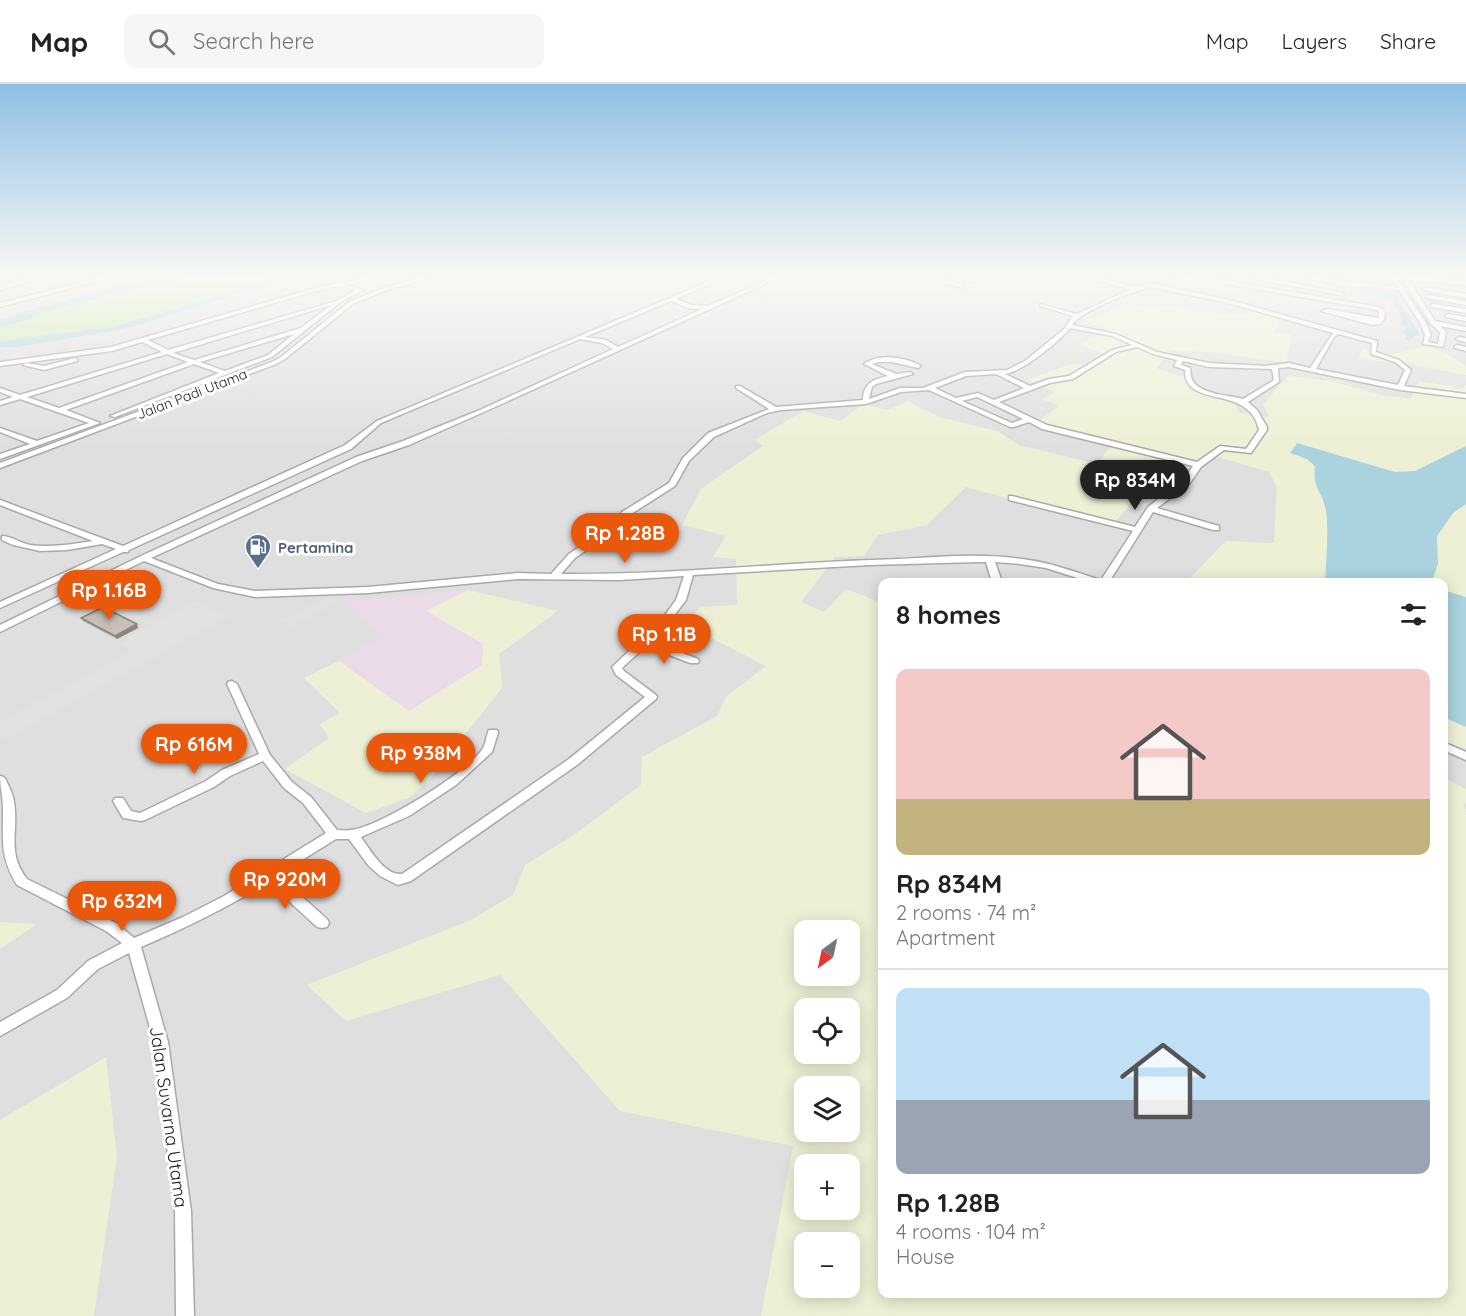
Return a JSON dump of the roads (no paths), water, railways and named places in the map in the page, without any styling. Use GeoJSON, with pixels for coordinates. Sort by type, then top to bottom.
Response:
{"type":"FeatureCollection","features":[{"type":"Feature","properties":{"kind":"street"},"geometry":{"type":"LineString","coordinates":[[0,364],[20,363],[40,369],[49,368],[168,332]]}},
{"type":"Feature","properties":{"kind":"street"},"geometry":{"type":"LineString","coordinates":[[0,403],[231,332]]}},
{"type":"Feature","properties":{"kind":"street"},"geometry":{"type":"LineString","coordinates":[[60,410],[195,362],[291,332]]}},
{"type":"Feature","properties":{"kind":"street"},"geometry":{"type":"LineString","coordinates":[[0,457],[270,356],[300,332]]}},
{"type":"Feature","properties":{"kind":"street","name":"Jalan Padi Utama"},"geometry":{"type":"LineString","coordinates":[[0,466],[274,363],[315,332]]}},
{"type":"Feature","properties":{"kind":"street"},"geometry":{"type":"LineString","coordinates":[[0,607],[348,447],[379,422],[593,332]]}},
{"type":"Feature","properties":{"kind":"street"},"geometry":{"type":"LineString","coordinates":[[0,629],[144,558],[359,459],[406,443],[653,332]]}},
{"type":"Feature","properties":{"kind":"street"},"geometry":{"type":"LineString","coordinates":[[553,577],[572,556],[614,527],[625,514],[672,484],[686,460],[711,435],[774,410],[866,402],[900,390],[920,391],[965,374],[998,373],[1020,367],[1061,332]]}},
{"type":"Feature","properties":{"kind":"street"},"geometry":{"type":"LineString","coordinates":[[1101,332],[1114,335],[1136,346],[1181,359],[1222,366],[1275,368],[1284,364],[1400,388],[1466,396]]}},
{"type":"Feature","properties":{"kind":"street"},"geometry":{"type":"LineString","coordinates":[[1312,369],[1336,332]]}},
{"type":"Feature","properties":{"kind":"street"},"geometry":{"type":"LineString","coordinates":[[1339,332],[1374,342],[1373,353],[1404,365],[1408,370],[1400,388]]}},
{"type":"Feature","properties":{"kind":"street"},"geometry":{"type":"LineString","coordinates":[[1427,332],[1425,343],[1439,346],[1443,332]]}},
{"type":"Feature","properties":{"kind":"street"},"geometry":{"type":"LineString","coordinates":[[580,338],[604,341],[616,349]]}},
{"type":"Feature","properties":{"kind":"street"},"geometry":{"type":"LineString","coordinates":[[142,340],[166,352],[224,373]]}},
{"type":"Feature","properties":{"kind":"street"},"geometry":{"type":"LineString","coordinates":[[994,402],[1049,381],[1071,378],[1114,351],[1136,346]]}},
{"type":"Feature","properties":{"kind":"street"},"geometry":{"type":"LineString","coordinates":[[1457,347],[1466,349]]}},
{"type":"Feature","properties":{"kind":"street"},"geometry":{"type":"LineString","coordinates":[[1107,578],[1151,509],[1187,481],[1198,465],[1223,448],[1248,451],[1263,430],[1248,404],[1199,389],[1191,384],[1187,376],[1188,369],[1177,366],[1181,359]]}},
{"type":"Feature","properties":{"kind":"street"},"geometry":{"type":"LineString","coordinates":[[894,376],[867,364],[872,361],[888,360],[918,366]]}},
{"type":"Feature","properties":{"kind":"street"},"geometry":{"type":"LineString","coordinates":[[1243,402],[1277,381],[1275,368]]}},
{"type":"Feature","properties":{"kind":"street"},"geometry":{"type":"LineString","coordinates":[[998,373],[1030,388]]}},
{"type":"Feature","properties":{"kind":"street"},"geometry":{"type":"LineString","coordinates":[[866,402],[865,394],[872,382],[879,378],[910,374]]}},
{"type":"Feature","properties":{"kind":"street"},"geometry":{"type":"LineString","coordinates":[[738,387],[774,410]]}},
{"type":"Feature","properties":{"kind":"street"},"geometry":{"type":"LineString","coordinates":[[929,388],[1012,426],[1027,420]]}},
{"type":"Feature","properties":{"kind":"street"},"geometry":{"type":"LineString","coordinates":[[0,390],[96,423]]}},
{"type":"Feature","properties":{"kind":"street"},"geometry":{"type":"LineString","coordinates":[[955,400],[975,394],[1045,427],[1198,465]]}},
{"type":"Feature","properties":{"kind":"street"},"geometry":{"type":"LineString","coordinates":[[0,430],[37,444]]}},
{"type":"Feature","properties":{"kind":"street"},"geometry":{"type":"LineString","coordinates":[[1012,498],[1138,530]]}},
{"type":"Feature","properties":{"kind":"street"},"geometry":{"type":"LineString","coordinates":[[0,502],[125,550]]}},
{"type":"Feature","properties":{"kind":"street"},"geometry":{"type":"LineString","coordinates":[[1151,509],[1216,528]]}},
{"type":"Feature","properties":{"kind":"street"},"geometry":{"type":"LineString","coordinates":[[5,538],[18,545],[30,547],[73,546],[104,542]]}},
{"type":"Feature","properties":{"kind":"street"},"geometry":{"type":"LineString","coordinates":[[144,558],[216,586],[255,594],[345,592],[518,576],[620,578],[870,562],[1020,561],[1048,566],[1086,578]]}},
{"type":"Feature","properties":{"kind":"street"},"geometry":{"type":"LineString","coordinates":[[990,560],[996,578]]}},
{"type":"Feature","properties":{"kind":"street"},"geometry":{"type":"LineString","coordinates":[[353,835],[374,863],[392,879],[406,878],[573,762],[652,697],[620,673],[617,667],[663,624],[681,600],[689,573]]}},
{"type":"Feature","properties":{"kind":"street"},"geometry":{"type":"LineString","coordinates":[[0,621],[45,606]]}},
{"type":"Feature","properties":{"kind":"street"},"geometry":{"type":"LineString","coordinates":[[645,642],[694,661]]}},
{"type":"Feature","properties":{"kind":"street"},"geometry":{"type":"LineString","coordinates":[[232,684],[265,756],[288,785],[307,800],[334,834]]}},
{"type":"Feature","properties":{"kind":"street"},"geometry":{"type":"LineString","coordinates":[[0,1030],[54,999],[84,972],[133,944],[188,921],[229,900],[334,834],[353,835],[384,824],[418,806],[481,757],[488,749],[493,733]]}},
{"type":"Feature","properties":{"kind":"street"},"geometry":{"type":"LineString","coordinates":[[1448,748],[1466,756]]}},
{"type":"Feature","properties":{"kind":"street"},"geometry":{"type":"LineString","coordinates":[[119,801],[127,815],[141,817],[210,784],[226,773],[265,756]]}},
{"type":"Feature","properties":{"kind":"street"},"geometry":{"type":"LineString","coordinates":[[0,780],[9,806],[4,853],[10,872],[22,882],[111,927],[133,944]]}},
{"type":"Feature","properties":{"kind":"street"},"geometry":{"type":"LineString","coordinates":[[268,874],[322,923]]}},
{"type":"Feature","properties":{"kind":"street","name":"Jalan Suvarna Utama"},"geometry":{"type":"LineString","coordinates":[[133,944],[161,1041],[183,1210],[185,1316]]}},
{"type":"Feature","properties":{"kind":"water"},"geometry":{"type":"Polygon","coordinates":[[[68,332],[104,332],[16,347],[0,347],[0,341],[68,332]]]}},
{"type":"Feature","properties":{"kind":"water"},"geometry":{"type":"Polygon","coordinates":[[[1404,332],[1418,332],[1420,335],[1414,336],[1410,341],[1405,339],[1407,335],[1404,332]]]}},
{"type":"Feature","properties":{"kind":"water"},"geometry":{"type":"Polygon","coordinates":[[[1297,443],[1395,472],[1415,471],[1466,446],[1466,504],[1453,513],[1437,536],[1438,563],[1433,578],[1325,578],[1326,511],[1316,485],[1315,466],[1307,459],[1290,453],[1297,443]]]}},
{"type":"Feature","properties":{"kind":"water"},"geometry":{"type":"Polygon","coordinates":[[[1448,592],[1466,597],[1466,727],[1448,719],[1448,592]]]}},
{"type":"Feature","properties":{"kind":"place","name":"Pertamina"},"geometry":{"type":"Point","coordinates":[258,570]}}]}
